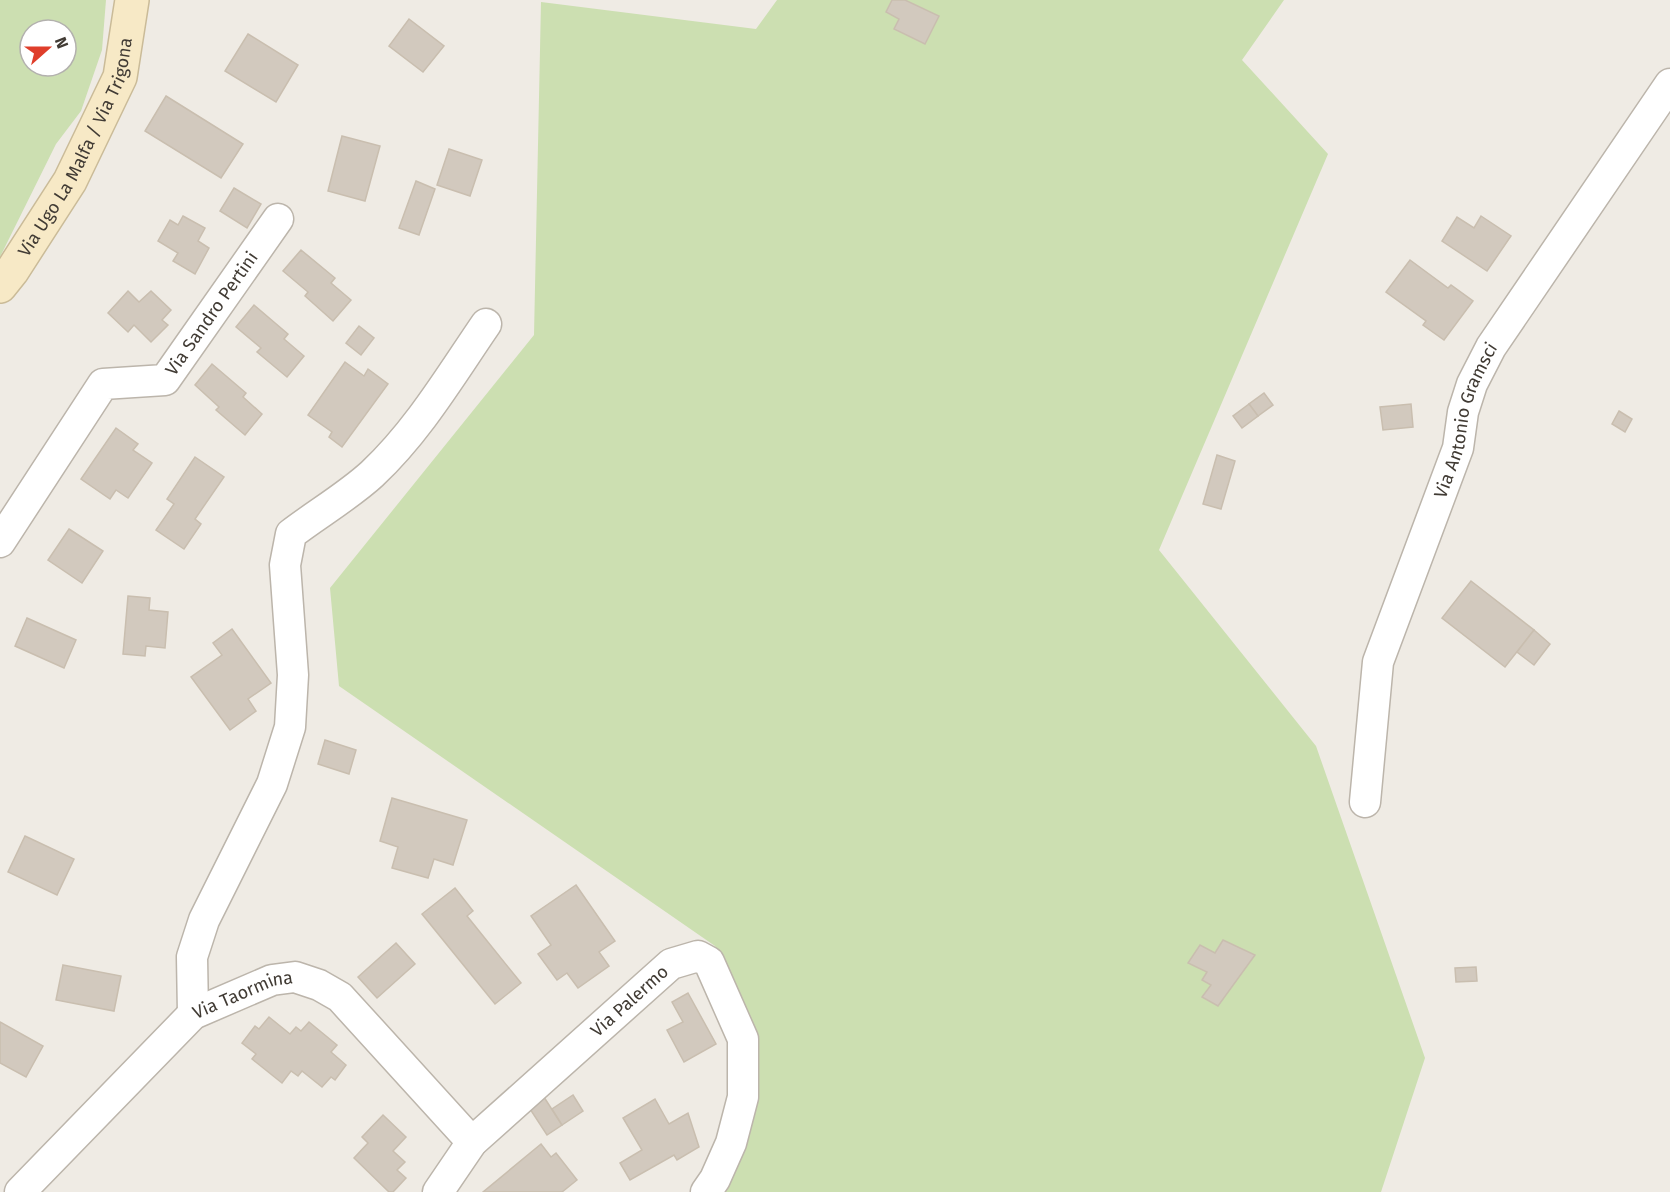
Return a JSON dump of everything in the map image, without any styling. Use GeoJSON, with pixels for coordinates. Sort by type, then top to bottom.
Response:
{"type":"FeatureCollection","features":[{"type":"Feature","properties":{"kind":"street","name":"Via Ugo La Malfa / Via Trigona"},"geometry":{"type":"LineString","coordinates":[[0,286],[70,181],[120,77],[132,0]]}},
{"type":"Feature","properties":{"kind":"street","name":"Via Antonio Gramsci"},"geometry":{"type":"LineString","coordinates":[[1365,802],[1378,662],[1458,448],[1463,412],[1472,384],[1491,347],[1670,84]]}},
{"type":"Feature","properties":{"kind":"street","name":"Via Sandro Pertini"},"geometry":{"type":"LineString","coordinates":[[0,542],[103,384],[165,380],[278,219]]}},
{"type":"Feature","properties":{"kind":"street"},"geometry":{"type":"LineString","coordinates":[[193,1014],[192,957],[204,920],[272,784],[290,727],[293,675],[285,565],[291,534],[371,475],[393,453],[486,324]]}},
{"type":"Feature","properties":{"kind":"street","name":"Via Palermo"},"geometry":{"type":"LineString","coordinates":[[438,1192],[472,1142],[671,964],[698,956],[709,962],[744,1038],[743,1097],[731,1143],[715,1179],[705,1192]]}},
{"type":"Feature","properties":{"kind":"street","name":"Via Taormina"},"geometry":{"type":"LineString","coordinates":[[20,1192],[193,1014],[272,980],[295,977],[319,985],[340,997],[472,1142]]}},
{"type":"Feature","properties":{"kind":"green space"},"geometry":{"type":"Polygon","coordinates":[[[0,0],[106,0],[102,50],[81,111],[56,144],[0,257],[0,0]]]}},
{"type":"Feature","properties":{"kind":"green space"},"geometry":{"type":"Polygon","coordinates":[[[777,0],[1284,0],[1242,60],[1328,154],[1159,550],[1316,746],[1425,1058],[1381,1192],[717,1192],[753,1039],[715,946],[339,686],[330,588],[534,335],[541,2],[756,29],[777,0]]]}},
{"type":"Feature","properties":{"kind":"building"},"geometry":{"type":"Polygon","coordinates":[[[892,0],[905,0],[939,16],[925,44],[894,29],[899,19],[886,12],[892,0]]]}},
{"type":"Feature","properties":{"kind":"building"},"geometry":{"type":"Polygon","coordinates":[[[409,19],[444,46],[423,72],[389,46],[409,19]]]}},
{"type":"Feature","properties":{"kind":"building"},"geometry":{"type":"Polygon","coordinates":[[[248,34],[298,65],[276,102],[225,71],[248,34]]]}},
{"type":"Feature","properties":{"kind":"building"},"geometry":{"type":"Polygon","coordinates":[[[166,96],[243,144],[221,178],[145,131],[166,96]]]}},
{"type":"Feature","properties":{"kind":"building"},"geometry":{"type":"Polygon","coordinates":[[[342,136],[380,146],[365,201],[328,191],[342,136]]]}},
{"type":"Feature","properties":{"kind":"building"},"geometry":{"type":"Polygon","coordinates":[[[449,149],[482,160],[470,196],[437,185],[449,149]]]}},
{"type":"Feature","properties":{"kind":"building"},"geometry":{"type":"Polygon","coordinates":[[[416,181],[435,189],[419,235],[399,228],[416,181]]]}},
{"type":"Feature","properties":{"kind":"building"},"geometry":{"type":"Polygon","coordinates":[[[234,188],[261,204],[247,228],[220,211],[234,188]]]}},
{"type":"Feature","properties":{"kind":"building"},"geometry":{"type":"Polygon","coordinates":[[[183,216],[205,228],[198,241],[209,248],[195,274],[173,261],[178,253],[158,241],[170,220],[178,225],[183,216]]]}},
{"type":"Feature","properties":{"kind":"building"},"geometry":{"type":"Polygon","coordinates":[[[1481,216],[1511,236],[1487,271],[1442,241],[1457,217],[1474,228],[1481,216]]]}},
{"type":"Feature","properties":{"kind":"building"},"geometry":{"type":"Polygon","coordinates":[[[301,250],[335,278],[331,283],[351,300],[333,321],[305,296],[308,292],[283,271],[301,250]]]}},
{"type":"Feature","properties":{"kind":"building"},"geometry":{"type":"Polygon","coordinates":[[[1410,260],[1448,288],[1451,285],[1473,301],[1444,340],[1423,325],[1426,321],[1386,292],[1410,260]]]}},
{"type":"Feature","properties":{"kind":"building"},"geometry":{"type":"Polygon","coordinates":[[[128,291],[139,302],[151,291],[171,310],[162,320],[168,325],[151,342],[134,325],[128,332],[108,313],[128,291]]]}},
{"type":"Feature","properties":{"kind":"building"},"geometry":{"type":"Polygon","coordinates":[[[254,305],[288,334],[284,339],[304,356],[287,377],[257,352],[261,348],[236,327],[254,305]]]}},
{"type":"Feature","properties":{"kind":"building"},"geometry":{"type":"Polygon","coordinates":[[[359,326],[374,338],[361,355],[346,343],[359,326]]]}},
{"type":"Feature","properties":{"kind":"building"},"geometry":{"type":"Polygon","coordinates":[[[345,362],[364,376],[368,369],[388,384],[342,447],[329,437],[332,432],[308,415],[345,362]]]}},
{"type":"Feature","properties":{"kind":"building"},"geometry":{"type":"Polygon","coordinates":[[[212,364],[246,393],[243,397],[262,414],[245,435],[216,410],[219,407],[195,385],[212,364]]]}},
{"type":"Feature","properties":{"kind":"building"},"geometry":{"type":"Polygon","coordinates":[[[1264,393],[1273,405],[1258,416],[1249,404],[1264,393]]]}},
{"type":"Feature","properties":{"kind":"building"},"geometry":{"type":"Polygon","coordinates":[[[1249,404],[1258,416],[1242,428],[1233,416],[1249,404]]]}},
{"type":"Feature","properties":{"kind":"building"},"geometry":{"type":"Polygon","coordinates":[[[1411,404],[1413,427],[1383,430],[1380,407],[1411,404]]]}},
{"type":"Feature","properties":{"kind":"building"},"geometry":{"type":"Polygon","coordinates":[[[1619,411],[1632,419],[1625,432],[1612,424],[1619,411]]]}},
{"type":"Feature","properties":{"kind":"building"},"geometry":{"type":"Polygon","coordinates":[[[116,428],[138,444],[133,450],[152,463],[128,498],[116,490],[110,499],[81,479],[116,428]]]}},
{"type":"Feature","properties":{"kind":"building"},"geometry":{"type":"Polygon","coordinates":[[[1217,455],[1235,461],[1221,509],[1203,504],[1217,455]]]}},
{"type":"Feature","properties":{"kind":"building"},"geometry":{"type":"Polygon","coordinates":[[[195,457],[224,477],[195,519],[201,524],[184,549],[156,530],[174,504],[167,499],[195,457]]]}},
{"type":"Feature","properties":{"kind":"building"},"geometry":{"type":"Polygon","coordinates":[[[69,529],[103,551],[82,583],[48,560],[69,529]]]}},
{"type":"Feature","properties":{"kind":"building"},"geometry":{"type":"Polygon","coordinates":[[[1471,581],[1534,630],[1505,667],[1442,618],[1471,581]]]}},
{"type":"Feature","properties":{"kind":"building"},"geometry":{"type":"Polygon","coordinates":[[[128,596],[150,598],[149,610],[168,612],[165,648],[146,646],[145,656],[123,654],[128,596]]]}},
{"type":"Feature","properties":{"kind":"building"},"geometry":{"type":"Polygon","coordinates":[[[27,618],[76,640],[64,668],[15,646],[27,618]]]}},
{"type":"Feature","properties":{"kind":"building"},"geometry":{"type":"Polygon","coordinates":[[[232,629],[271,683],[248,699],[256,711],[230,730],[191,677],[222,655],[213,643],[232,629]]]}},
{"type":"Feature","properties":{"kind":"building"},"geometry":{"type":"Polygon","coordinates":[[[1534,630],[1550,644],[1534,665],[1517,652],[1534,630]]]}},
{"type":"Feature","properties":{"kind":"building"},"geometry":{"type":"Polygon","coordinates":[[[325,740],[356,750],[349,774],[318,764],[325,740]]]}},
{"type":"Feature","properties":{"kind":"building"},"geometry":{"type":"Polygon","coordinates":[[[392,798],[467,820],[453,865],[434,859],[428,878],[392,868],[398,847],[380,841],[392,798]]]}},
{"type":"Feature","properties":{"kind":"building"},"geometry":{"type":"Polygon","coordinates":[[[25,836],[74,859],[57,895],[8,872],[25,836]]]}},
{"type":"Feature","properties":{"kind":"building"},"geometry":{"type":"Polygon","coordinates":[[[576,885],[615,941],[599,952],[609,966],[578,988],[567,973],[557,980],[538,954],[551,945],[531,916],[576,885]]]}},
{"type":"Feature","properties":{"kind":"building"},"geometry":{"type":"Polygon","coordinates":[[[455,888],[473,911],[467,916],[521,983],[495,1004],[422,914],[455,888]]]}},
{"type":"Feature","properties":{"kind":"building"},"geometry":{"type":"Polygon","coordinates":[[[1223,940],[1255,955],[1218,1006],[1202,997],[1211,985],[1202,980],[1207,972],[1188,963],[1200,945],[1215,953],[1223,940]]]}},
{"type":"Feature","properties":{"kind":"building"},"geometry":{"type":"Polygon","coordinates":[[[396,943],[415,964],[377,998],[358,977],[396,943]]]}},
{"type":"Feature","properties":{"kind":"building"},"geometry":{"type":"Polygon","coordinates":[[[63,965],[121,976],[114,1011],[56,1000],[63,965]]]}},
{"type":"Feature","properties":{"kind":"building"},"geometry":{"type":"Polygon","coordinates":[[[1476,967],[1477,981],[1456,982],[1455,968],[1476,967]]]}},
{"type":"Feature","properties":{"kind":"building"},"geometry":{"type":"Polygon","coordinates":[[[688,993],[716,1044],[684,1062],[667,1030],[683,1022],[672,1002],[688,993]]]}},
{"type":"Feature","properties":{"kind":"building"},"geometry":{"type":"Polygon","coordinates":[[[269,1017],[290,1034],[296,1027],[301,1031],[309,1022],[337,1045],[331,1052],[346,1065],[335,1080],[331,1077],[322,1087],[302,1071],[298,1076],[291,1071],[282,1083],[252,1059],[256,1054],[242,1043],[255,1026],[259,1029],[269,1017]]]}},
{"type":"Feature","properties":{"kind":"building"},"geometry":{"type":"Polygon","coordinates":[[[0,1022],[43,1046],[26,1077],[0,1063],[0,1022]]]}},
{"type":"Feature","properties":{"kind":"building"},"geometry":{"type":"Polygon","coordinates":[[[542,1094],[562,1125],[547,1135],[528,1106],[542,1094]]]}},
{"type":"Feature","properties":{"kind":"building"},"geometry":{"type":"Polygon","coordinates":[[[573,1095],[583,1111],[562,1125],[552,1109],[573,1095]]]}},
{"type":"Feature","properties":{"kind":"building"},"geometry":{"type":"Polygon","coordinates":[[[655,1099],[669,1124],[688,1113],[699,1147],[677,1160],[674,1155],[630,1180],[620,1163],[642,1150],[623,1118],[655,1099]]]}},
{"type":"Feature","properties":{"kind":"building"},"geometry":{"type":"Polygon","coordinates":[[[383,1115],[406,1137],[393,1151],[405,1162],[397,1170],[406,1178],[393,1192],[389,1192],[354,1158],[368,1143],[362,1137],[383,1115]]]}},
{"type":"Feature","properties":{"kind":"building"},"geometry":{"type":"Polygon","coordinates":[[[541,1144],[551,1157],[556,1153],[577,1180],[562,1192],[483,1192],[541,1144]]]}}]}
